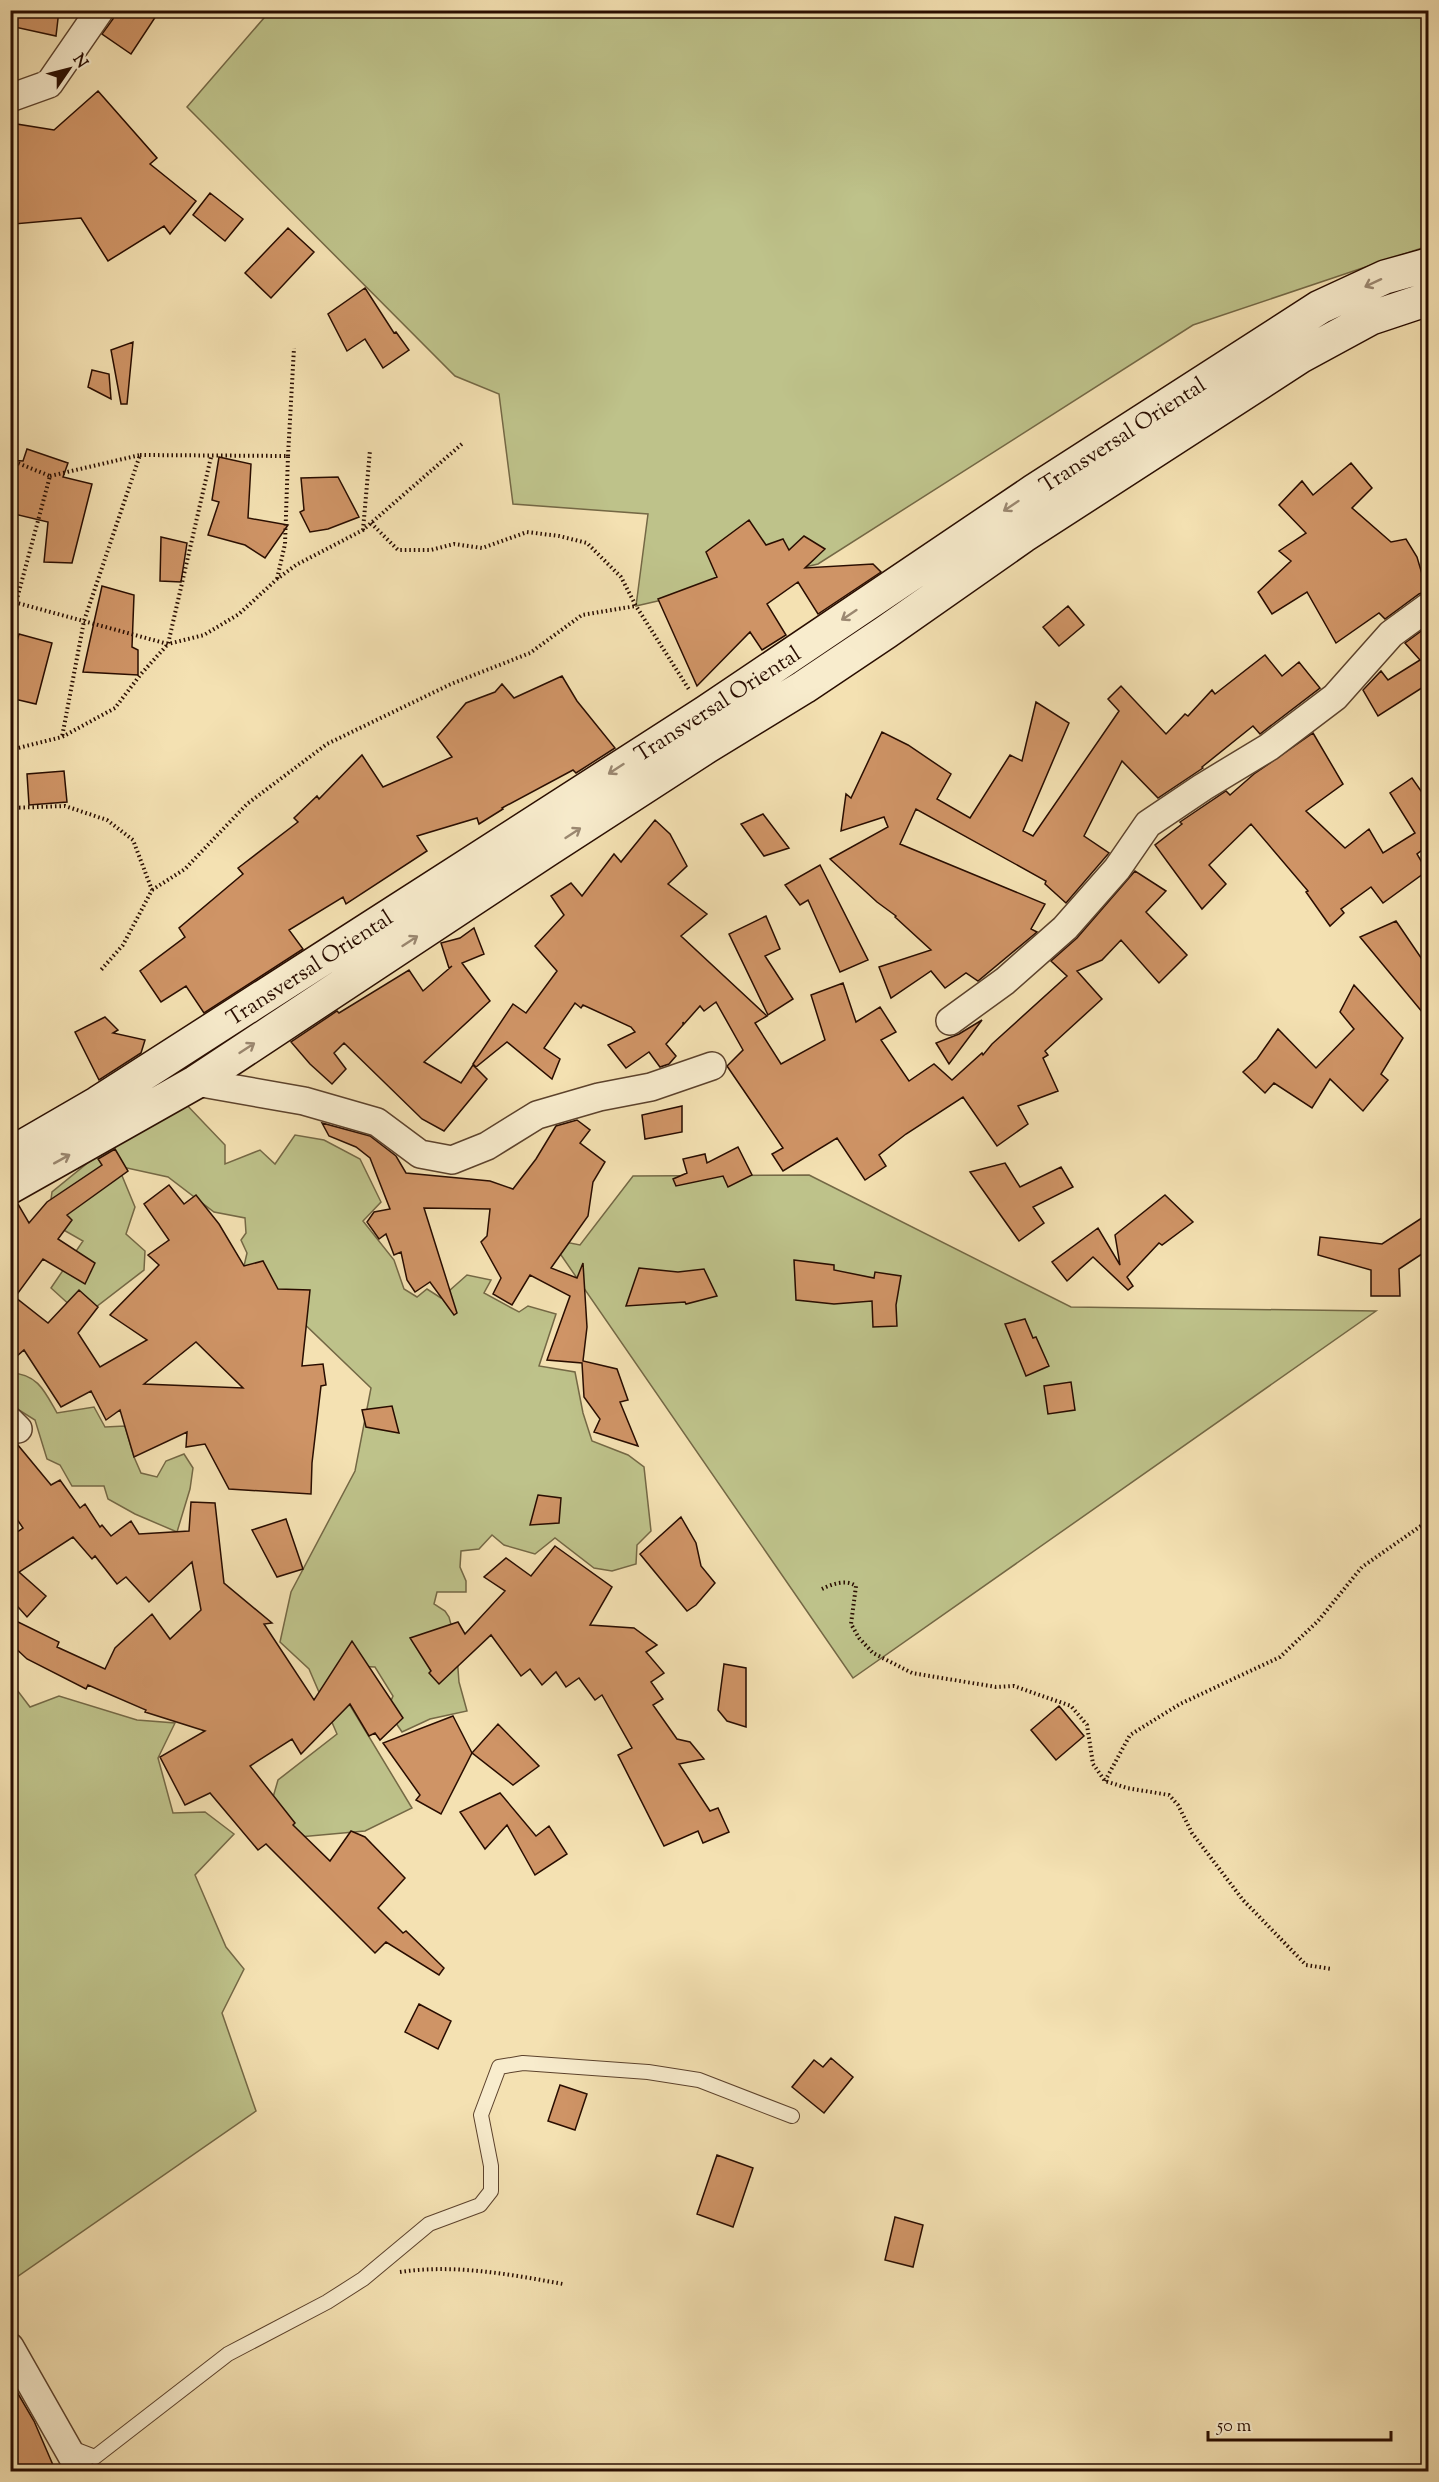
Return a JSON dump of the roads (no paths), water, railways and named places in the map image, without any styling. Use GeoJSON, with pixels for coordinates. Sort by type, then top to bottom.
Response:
{"type":"FeatureCollection","features":[{"type":"Feature","properties":{"kind":"main road","name":"Transversal Oriental"},"geometry":{"type":"LineString","coordinates":[[10,1187],[196,1082],[1034,491],[1320,307],[1385,277],[1428,265]]}},
{"type":"Feature","properties":{"kind":"main road","name":"Transversal Oriental"},"geometry":{"type":"LineString","coordinates":[[10,1154],[98,1103],[700,728],[804,687],[1023,536],[1301,356],[1371,318],[1428,299]]}},
{"type":"Feature","properties":{"kind":"street"},"geometry":{"type":"LineString","coordinates":[[10,98],[49,84],[100,10]]}},
{"type":"Feature","properties":{"kind":"street"},"geometry":{"type":"LineString","coordinates":[[950,1021],[1005,981],[1065,928],[1117,869],[1148,825],[1203,787],[1269,747],[1335,697],[1391,634],[1428,606]]}},
{"type":"Feature","properties":{"kind":"street"},"geometry":{"type":"LineString","coordinates":[[196,1082],[304,1101],[377,1122],[420,1154],[452,1160],[487,1146],[537,1115],[599,1097],[651,1087],[711,1066]]}},
{"type":"Feature","properties":{"kind":"street"},"geometry":{"type":"LineString","coordinates":[[10,2347],[81,2472]]}},
{"type":"Feature","properties":{"kind":"lane"},"geometry":{"type":"LineString","coordinates":[[68,2446],[95,2457],[228,2354],[327,2302],[363,2279],[429,2224],[453,2213],[480,2205],[491,2191],[491,2166],[481,2115],[499,2067],[523,2063],[648,2072],[699,2080],[792,2116]]}}]}
